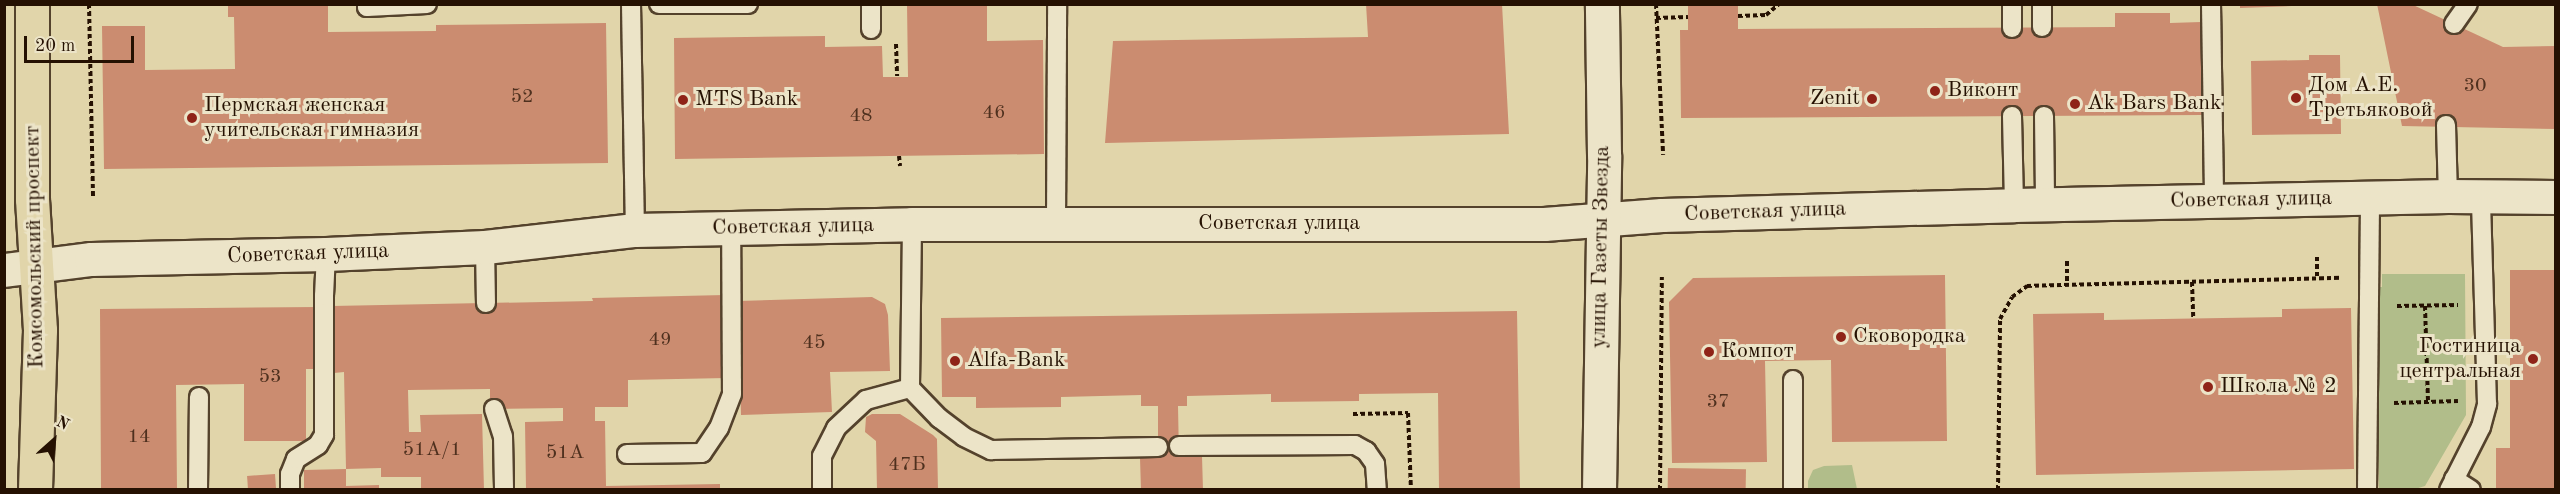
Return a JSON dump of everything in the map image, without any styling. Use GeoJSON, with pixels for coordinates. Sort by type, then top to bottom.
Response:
{"type":"FeatureCollection","features":[{"type":"Feature","properties":{"kind":"main road","name":"Комсомольский проспект"},"geometry":{"type":"LineString","coordinates":[[32,4],[32,199],[40,330],[35,489]]}},
{"type":"Feature","properties":{"kind":"street","name":"улица Газеты Звезда"},"geometry":{"type":"LineString","coordinates":[[1599,489],[1602,4]]}},
{"type":"Feature","properties":{"kind":"street","name":"Советская улица"},"geometry":{"type":"LineString","coordinates":[[4,270],[37,264],[91,259],[326,254],[485,247],[635,230],[912,224],[1544,224],[1662,215],[2030,204],[2448,196],[2556,197]]}},
{"type":"Feature","properties":{"kind":"lane"},"geometry":{"type":"LineString","coordinates":[[367,4],[367,7],[427,4]]}},
{"type":"Feature","properties":{"kind":"lane"},"geometry":{"type":"LineString","coordinates":[[631,4],[635,230]]}},
{"type":"Feature","properties":{"kind":"lane"},"geometry":{"type":"LineString","coordinates":[[659,4],[673,7],[748,4]]}},
{"type":"Feature","properties":{"kind":"lane"},"geometry":{"type":"LineString","coordinates":[[871,4],[871,29]]}},
{"type":"Feature","properties":{"kind":"lane"},"geometry":{"type":"LineString","coordinates":[[1056,224],[1057,4]]}},
{"type":"Feature","properties":{"kind":"lane"},"geometry":{"type":"LineString","coordinates":[[2012,4],[2012,28]]}},
{"type":"Feature","properties":{"kind":"lane"},"geometry":{"type":"LineString","coordinates":[[2042,4],[2042,27]]}},
{"type":"Feature","properties":{"kind":"lane"},"geometry":{"type":"LineString","coordinates":[[2211,4],[2214,201]]}},
{"type":"Feature","properties":{"kind":"lane"},"geometry":{"type":"LineString","coordinates":[[2454,24],[2468,4]]}},
{"type":"Feature","properties":{"kind":"lane"},"geometry":{"type":"LineString","coordinates":[[2013,116],[2030,204]]}},
{"type":"Feature","properties":{"kind":"lane"},"geometry":{"type":"LineString","coordinates":[[2030,204],[2044,116]]}},
{"type":"Feature","properties":{"kind":"lane"},"geometry":{"type":"LineString","coordinates":[[2446,125],[2448,196]]}},
{"type":"Feature","properties":{"kind":"lane"},"geometry":{"type":"LineString","coordinates":[[2470,489],[2451,484],[2481,427],[2487,404],[2481,196]]}},
{"type":"Feature","properties":{"kind":"lane"},"geometry":{"type":"LineString","coordinates":[[2367,489],[2370,198]]}},
{"type":"Feature","properties":{"kind":"lane"},"geometry":{"type":"LineString","coordinates":[[912,224],[910,388],[939,418],[964,437],[991,450],[1158,447]]}},
{"type":"Feature","properties":{"kind":"lane"},"geometry":{"type":"LineString","coordinates":[[627,454],[702,453],[720,428],[732,394],[731,228]]}},
{"type":"Feature","properties":{"kind":"lane"},"geometry":{"type":"LineString","coordinates":[[485,247],[486,303]]}},
{"type":"Feature","properties":{"kind":"lane"},"geometry":{"type":"LineString","coordinates":[[290,489],[290,474],[296,459],[318,446],[324,435],[326,254]]}},
{"type":"Feature","properties":{"kind":"lane"},"geometry":{"type":"LineString","coordinates":[[1793,380],[1793,489]]}},
{"type":"Feature","properties":{"kind":"lane"},"geometry":{"type":"LineString","coordinates":[[822,489],[822,456],[836,428],[866,400],[910,388]]}},
{"type":"Feature","properties":{"kind":"lane"},"geometry":{"type":"LineString","coordinates":[[198,489],[200,397]]}},
{"type":"Feature","properties":{"kind":"lane"},"geometry":{"type":"LineString","coordinates":[[494,409],[503,436],[504,489]]}},
{"type":"Feature","properties":{"kind":"lane"},"geometry":{"type":"LineString","coordinates":[[1179,447],[1355,445],[1366,451],[1375,464],[1377,489]]}},
{"type":"Feature","properties":{"kind":"path"},"geometry":{"type":"LineString","coordinates":[[90,4],[93,199]]}},
{"type":"Feature","properties":{"kind":"path"},"geometry":{"type":"LineString","coordinates":[[1656,4],[1663,155]]}},
{"type":"Feature","properties":{"kind":"path"},"geometry":{"type":"LineString","coordinates":[[1738,16],[1766,15],[1779,4]]}},
{"type":"Feature","properties":{"kind":"path"},"geometry":{"type":"LineString","coordinates":[[1656,18],[1688,17]]}},
{"type":"Feature","properties":{"kind":"path"},"geometry":{"type":"LineString","coordinates":[[899,156],[900,166]]}},
{"type":"Feature","properties":{"kind":"path"},"geometry":{"type":"LineString","coordinates":[[2317,257],[2317,279]]}},
{"type":"Feature","properties":{"kind":"path"},"geometry":{"type":"LineString","coordinates":[[2067,261],[2067,286]]}},
{"type":"Feature","properties":{"kind":"path"},"geometry":{"type":"LineString","coordinates":[[1660,489],[1662,277]]}},
{"type":"Feature","properties":{"kind":"path"},"geometry":{"type":"LineString","coordinates":[[1998,489],[2000,319],[2012,297],[2027,286],[2369,278]]}},
{"type":"Feature","properties":{"kind":"path"},"geometry":{"type":"LineString","coordinates":[[2192,282],[2193,318]]}},
{"type":"Feature","properties":{"kind":"path"},"geometry":{"type":"LineString","coordinates":[[2369,306],[2460,305],[2460,317]]}},
{"type":"Feature","properties":{"kind":"path"},"geometry":{"type":"LineString","coordinates":[[2425,306],[2428,402]]}},
{"type":"Feature","properties":{"kind":"path"},"geometry":{"type":"LineString","coordinates":[[2368,404],[2462,401]]}},
{"type":"Feature","properties":{"kind":"green space"},"geometry":{"type":"Polygon","coordinates":[[[2382,274],[2465,274],[2466,415],[2425,486],[2415,489],[2379,489],[2377,287],[2382,287],[2382,274]]]}},
{"type":"Feature","properties":{"kind":"green space"},"geometry":{"type":"Polygon","coordinates":[[[1852,465],[1857,489],[1808,489],[1808,481],[1813,470],[1824,466],[1852,465]]]}},
{"type":"Feature","properties":{"kind":"building"},"geometry":{"type":"Polygon","coordinates":[[[228,4],[328,4],[328,32],[436,31],[436,25],[606,23],[608,163],[104,169],[102,26],[145,26],[145,70],[235,69],[234,17],[228,17],[228,4]]]}},
{"type":"Feature","properties":{"kind":"building"},"geometry":{"type":"Polygon","coordinates":[[[907,4],[987,4],[987,41],[1043,40],[1044,154],[675,159],[674,38],[825,36],[825,47],[882,46],[883,77],[908,77],[907,4]]]}},
{"type":"Feature","properties":{"kind":"building"},"geometry":{"type":"Polygon","coordinates":[[[1366,4],[1502,4],[1509,134],[1105,143],[1113,41],[1368,37],[1366,4]]]}},
{"type":"Feature","properties":{"kind":"building"},"geometry":{"type":"Polygon","coordinates":[[[1688,4],[1738,4],[1738,29],[2115,27],[2115,13],[2170,13],[2170,23],[2201,22],[2202,115],[1681,118],[1680,30],[1688,30],[1688,4]]]}},
{"type":"Feature","properties":{"kind":"building"},"geometry":{"type":"Polygon","coordinates":[[[2240,4],[2292,4],[2292,6],[2240,8],[2240,4]]]}},
{"type":"Feature","properties":{"kind":"building"},"geometry":{"type":"Polygon","coordinates":[[[2377,4],[2411,4],[2503,47],[2556,46],[2556,129],[2402,126],[2377,4]]]}},
{"type":"Feature","properties":{"kind":"building","name":"Дом А.Е. Третьяковой"},"geometry":{"type":"Polygon","coordinates":[[[2309,55],[2340,55],[2341,134],[2252,135],[2251,61],[2309,60],[2309,55]]]}},
{"type":"Feature","properties":{"kind":"building","name":"Гостиница центральная"},"geometry":{"type":"Polygon","coordinates":[[[2510,270],[2556,270],[2556,490],[2496,490],[2496,448],[2510,448],[2510,270]]]}},
{"type":"Feature","properties":{"kind":"building"},"geometry":{"type":"Polygon","coordinates":[[[1945,275],[1947,441],[1832,442],[1831,360],[1765,361],[1767,462],[1672,463],[1669,302],[1693,278],[1945,275]]]}},
{"type":"Feature","properties":{"kind":"building"},"geometry":{"type":"Polygon","coordinates":[[[725,295],[726,378],[628,380],[628,407],[595,407],[595,421],[605,421],[606,486],[720,484],[720,490],[526,490],[525,422],[563,421],[563,408],[490,409],[490,389],[408,390],[409,432],[421,432],[420,415],[482,414],[484,490],[421,490],[421,477],[381,477],[381,468],[346,469],[344,372],[334,373],[332,306],[593,301],[592,298],[725,295]]]}},
{"type":"Feature","properties":{"kind":"building"},"geometry":{"type":"Polygon","coordinates":[[[872,297],[885,304],[888,315],[890,371],[830,372],[832,412],[741,415],[738,301],[872,297]]]}},
{"type":"Feature","properties":{"kind":"building"},"geometry":{"type":"Polygon","coordinates":[[[318,307],[318,369],[306,369],[306,441],[244,441],[244,384],[176,385],[177,490],[101,490],[100,309],[318,307]]]}},
{"type":"Feature","properties":{"kind":"building"},"geometry":{"type":"Polygon","coordinates":[[[2351,308],[2354,469],[2036,475],[2033,314],[2104,313],[2104,320],[2282,317],[2282,309],[2351,308]]]}},
{"type":"Feature","properties":{"kind":"building"},"geometry":{"type":"Polygon","coordinates":[[[1517,311],[1520,490],[1439,490],[1438,393],[1359,394],[1359,401],[1271,402],[1271,394],[1187,396],[1187,406],[1178,406],[1179,457],[1202,456],[1203,490],[1141,490],[1140,458],[1158,457],[1158,406],[1141,406],[1141,395],[1061,397],[1061,407],[976,408],[976,397],[942,397],[941,318],[1517,311]]]}},
{"type":"Feature","properties":{"kind":"building"},"geometry":{"type":"Polygon","coordinates":[[[872,414],[900,414],[937,439],[938,490],[877,490],[876,441],[865,432],[866,417],[872,414]]]}},
{"type":"Feature","properties":{"kind":"building"},"geometry":{"type":"Polygon","coordinates":[[[1668,468],[1746,469],[1746,490],[1668,490],[1668,468]]]}},
{"type":"Feature","properties":{"kind":"building"},"geometry":{"type":"Polygon","coordinates":[[[346,469],[346,486],[379,485],[379,490],[304,490],[304,470],[346,469]]]}},
{"type":"Feature","properties":{"kind":"building"},"geometry":{"type":"Polygon","coordinates":[[[275,474],[276,490],[248,490],[247,476],[275,474]]]}},
{"type":"Feature","properties":{"kind":"place","name":"Виконт"},"geometry":{"type":"Point","coordinates":[1935,91]}},
{"type":"Feature","properties":{"kind":"place","name":"Дом А.Е. Третьяковой"},"geometry":{"type":"Point","coordinates":[2296,98]}},
{"type":"Feature","properties":{"kind":"place","name":"Zenit"},"geometry":{"type":"Point","coordinates":[1872,99]}},
{"type":"Feature","properties":{"kind":"place","name":"MTS Bank"},"geometry":{"type":"Point","coordinates":[683,100]}},
{"type":"Feature","properties":{"kind":"place","name":"Ak Bars Bank"},"geometry":{"type":"Point","coordinates":[2075,104]}},
{"type":"Feature","properties":{"kind":"place","name":"Пермская женская учительская гимназия"},"geometry":{"type":"Point","coordinates":[192,118]}},
{"type":"Feature","properties":{"kind":"place","name":"Сковородка"},"geometry":{"type":"Point","coordinates":[1841,337]}},
{"type":"Feature","properties":{"kind":"place","name":"Компот"},"geometry":{"type":"Point","coordinates":[1709,352]}},
{"type":"Feature","properties":{"kind":"place","name":"Гостиница центральная"},"geometry":{"type":"Point","coordinates":[2533,359]}},
{"type":"Feature","properties":{"kind":"place","name":"Alfa-Bank"},"geometry":{"type":"Point","coordinates":[955,361]}},
{"type":"Feature","properties":{"kind":"place","name":"Школа № 2"},"geometry":{"type":"Point","coordinates":[2208,387]}}]}
